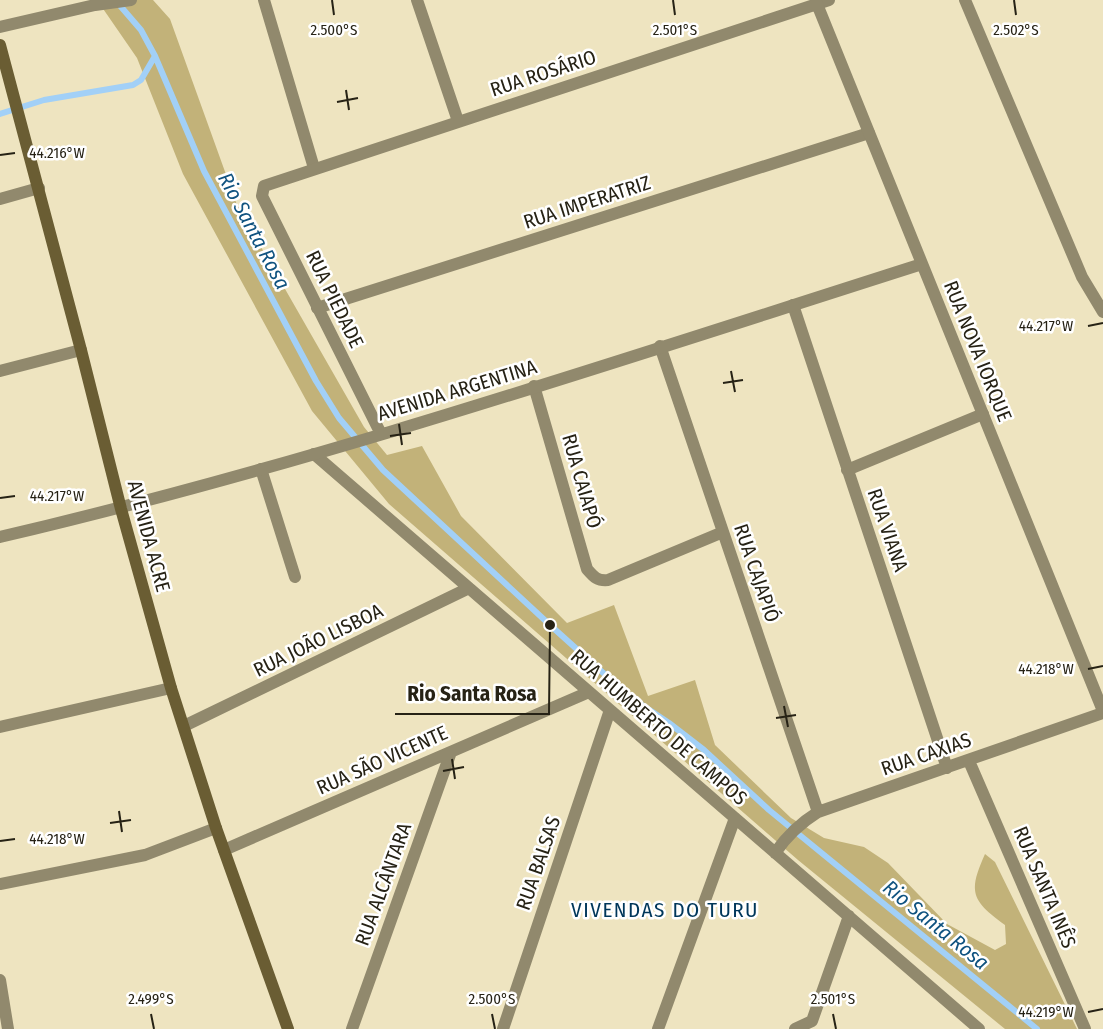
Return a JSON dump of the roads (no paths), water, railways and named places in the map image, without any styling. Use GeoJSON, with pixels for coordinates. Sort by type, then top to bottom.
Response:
{"type":"FeatureCollection","features":[{"type":"Feature","properties":{"kind":"main road","name":"AVENIDA ACRE"},"geometry":{"type":"LineString","coordinates":[[0,45],[121,509],[171,688],[216,828],[288,1029]]}},
{"type":"Feature","properties":{"kind":"street"},"geometry":{"type":"LineString","coordinates":[[0,27],[95,5],[131,0]]}},
{"type":"Feature","properties":{"kind":"street"},"geometry":{"type":"LineString","coordinates":[[264,0],[315,168]]}},
{"type":"Feature","properties":{"kind":"street"},"geometry":{"type":"LineString","coordinates":[[417,0],[459,121]]}},
{"type":"Feature","properties":{"kind":"street","name":"RUA ROSÁRIO"},"geometry":{"type":"LineString","coordinates":[[269,183],[829,0]]}},
{"type":"Feature","properties":{"kind":"street"},"geometry":{"type":"LineString","coordinates":[[965,0],[1082,277],[1103,312]]}},
{"type":"Feature","properties":{"kind":"street","name":"RUA NOVA IORQUE"},"geometry":{"type":"LineString","coordinates":[[817,4],[1103,712]]}},
{"type":"Feature","properties":{"kind":"street","name":"RUA IMPERATRIZ"},"geometry":{"type":"LineString","coordinates":[[317,308],[869,133]]}},
{"type":"Feature","properties":{"kind":"street","name":"RUA PIEDADE"},"geometry":{"type":"LineString","coordinates":[[269,183],[262,190],[262,195],[377,436]]}},
{"type":"Feature","properties":{"kind":"street"},"geometry":{"type":"LineString","coordinates":[[0,199],[39,188]]}},
{"type":"Feature","properties":{"kind":"street","name":"AVENIDA ARGENTINA"},"geometry":{"type":"LineString","coordinates":[[0,537],[121,509],[377,436],[922,264]]}},
{"type":"Feature","properties":{"kind":"street","name":"RUA VIANA"},"geometry":{"type":"LineString","coordinates":[[794,305],[947,768]]}},
{"type":"Feature","properties":{"kind":"street","name":"RUA CAJAPIÓ"},"geometry":{"type":"LineString","coordinates":[[660,346],[814,814]]}},
{"type":"Feature","properties":{"kind":"street"},"geometry":{"type":"LineString","coordinates":[[0,371],[81,350]]}},
{"type":"Feature","properties":{"kind":"street","name":"RUA CAIAPÓ"},"geometry":{"type":"LineString","coordinates":[[534,386],[587,569],[594,578],[608,580],[723,532]]}},
{"type":"Feature","properties":{"kind":"street"},"geometry":{"type":"LineString","coordinates":[[847,470],[983,414]]}},
{"type":"Feature","properties":{"kind":"street","name":"RUA HUMBERTO DE CAMPOS"},"geometry":{"type":"LineString","coordinates":[[314,454],[735,818],[778,848],[849,916],[979,1029]]}},
{"type":"Feature","properties":{"kind":"street"},"geometry":{"type":"LineString","coordinates":[[261,469],[295,577]]}},
{"type":"Feature","properties":{"kind":"street","name":"RUA JOÃO LISBOA"},"geometry":{"type":"LineString","coordinates":[[184,726],[469,588]]}},
{"type":"Feature","properties":{"kind":"street"},"geometry":{"type":"LineString","coordinates":[[0,727],[171,688]]}},
{"type":"Feature","properties":{"kind":"street","name":"RUA SÃO VICENTE"},"geometry":{"type":"LineString","coordinates":[[224,850],[589,692]]}},
{"type":"Feature","properties":{"kind":"street","name":"RUA BALSAS"},"geometry":{"type":"LineString","coordinates":[[503,1029],[610,710]]}},
{"type":"Feature","properties":{"kind":"street","name":"RUA CAXIAS"},"geometry":{"type":"LineString","coordinates":[[778,848],[814,814],[1103,712]]}},
{"type":"Feature","properties":{"kind":"street","name":"RUA ALCÂNTARA"},"geometry":{"type":"LineString","coordinates":[[352,1029],[451,752]]}},
{"type":"Feature","properties":{"kind":"street","name":"RUA SANTA INÊS"},"geometry":{"type":"LineString","coordinates":[[969,761],[1085,1029]]}},
{"type":"Feature","properties":{"kind":"street"},"geometry":{"type":"LineString","coordinates":[[658,1029],[735,818]]}},
{"type":"Feature","properties":{"kind":"street"},"geometry":{"type":"LineString","coordinates":[[0,884],[145,855],[216,828]]}},
{"type":"Feature","properties":{"kind":"street"},"geometry":{"type":"LineString","coordinates":[[795,1029],[814,1025],[849,916]]}},
{"type":"Feature","properties":{"kind":"street"},"geometry":{"type":"LineString","coordinates":[[0,980],[5,1028]]}},
{"type":"Feature","properties":{"kind":"waterway","name":"Rio Santa Rosa"},"geometry":{"type":"LineString","coordinates":[[116,1],[141,30],[155,56],[204,171],[316,381],[339,418],[383,470],[630,697],[704,750],[769,810],[1037,1029]]}},
{"type":"Feature","properties":{"kind":"waterway"},"geometry":{"type":"LineString","coordinates":[[0,114],[44,100],[133,85],[141,80],[155,56]]}},
{"type":"Feature","properties":{"kind":"place","name":"Rio Santa Rosa"},"geometry":{"type":"Point","coordinates":[550,625]}},
{"type":"Feature","properties":{"kind":"district","name":"VIVENDAS DO TURU"},"geometry":{"type":"Point","coordinates":[665,910]}}]}
